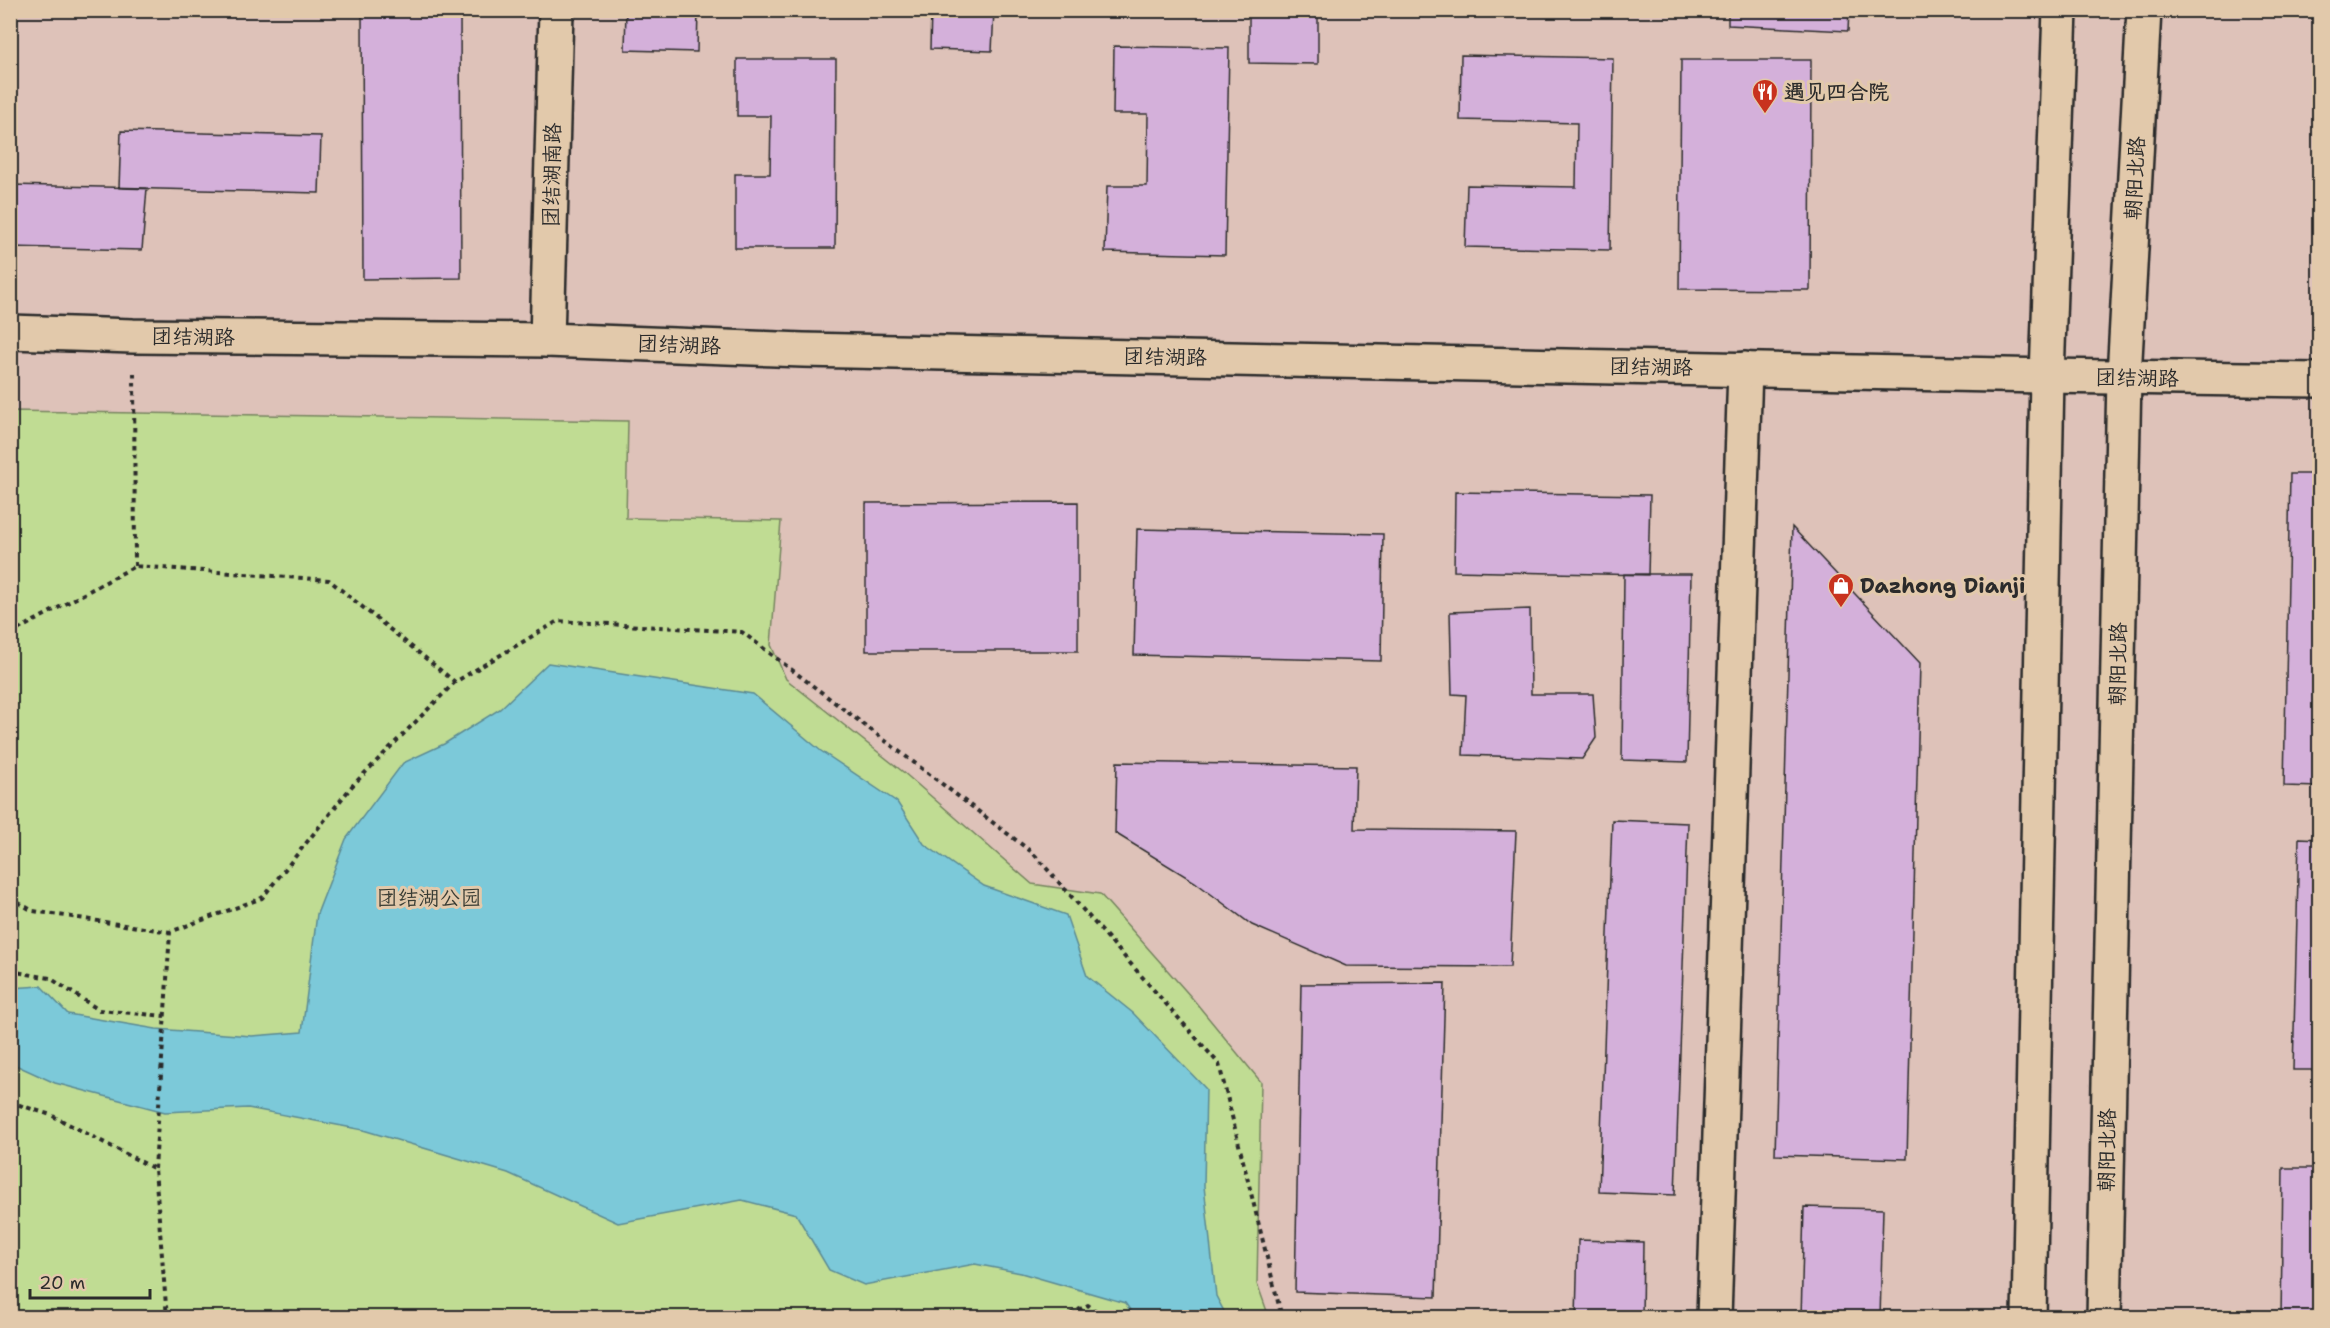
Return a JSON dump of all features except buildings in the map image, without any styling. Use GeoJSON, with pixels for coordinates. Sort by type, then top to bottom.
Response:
{"type":"FeatureCollection","features":[{"type":"Feature","properties":{"kind":"street","name":"团结湖南路"},"geometry":{"type":"LineString","coordinates":[[547,340],[556,10]]}},
{"type":"Feature","properties":{"kind":"street"},"geometry":{"type":"LineString","coordinates":[[2030,1317],[2047,376],[2060,10]]}},
{"type":"Feature","properties":{"kind":"street","name":"朝阳北路"},"geometry":{"type":"LineString","coordinates":[[2104,1317],[2124,377],[2144,10]]}},
{"type":"Feature","properties":{"kind":"street","name":"团结湖路"},"geometry":{"type":"LineString","coordinates":[[10,332],[133,336],[547,340],[803,350],[2319,380]]}},
{"type":"Feature","properties":{"kind":"street"},"geometry":{"type":"LineString","coordinates":[[1714,1317],[1745,369]]}},
{"type":"Feature","properties":{"kind":"path"},"geometry":{"type":"LineString","coordinates":[[133,336],[135,566]]}},
{"type":"Feature","properties":{"kind":"path"},"geometry":{"type":"LineString","coordinates":[[10,634],[135,566],[329,580],[455,682]]}},
{"type":"Feature","properties":{"kind":"path"},"geometry":{"type":"LineString","coordinates":[[10,898],[33,911],[170,932],[262,898],[352,786],[455,682],[558,621],[742,633],[1033,853],[1219,1064],[1282,1317]]}},
{"type":"Feature","properties":{"kind":"path"},"geometry":{"type":"LineString","coordinates":[[167,1317],[155,1169],[170,932]]}},
{"type":"Feature","properties":{"kind":"path"},"geometry":{"type":"LineString","coordinates":[[10,971],[50,978],[99,1010],[165,1016]]}},
{"type":"Feature","properties":{"kind":"path"},"geometry":{"type":"LineString","coordinates":[[10,1102],[51,1115],[155,1169]]}},
{"type":"Feature","properties":{"kind":"path"},"geometry":{"type":"LineString","coordinates":[[1062,1317],[1088,1305],[1105,1317]]}},
{"type":"Feature","properties":{"kind":"green space","name":"团结湖公园"},"geometry":{"type":"Polygon","coordinates":[[[11,411],[628,421],[626,518],[781,521],[771,645],[786,679],[902,771],[1032,884],[1100,894],[1192,998],[1261,1082],[1257,1283],[1269,1317],[11,1318],[11,411]]]}},
{"type":"Feature","properties":{"kind":"water"},"geometry":{"type":"Polygon","coordinates":[[[548,663],[753,694],[821,751],[897,802],[924,844],[984,886],[1066,915],[1087,976],[1133,1013],[1206,1089],[1204,1186],[1216,1296],[1227,1317],[1135,1317],[1125,1303],[1021,1273],[975,1264],[864,1285],[829,1270],[796,1214],[742,1200],[618,1223],[508,1173],[363,1130],[248,1108],[165,1112],[55,1083],[11,1063],[11,988],[41,986],[68,1014],[156,1029],[252,1036],[302,1032],[317,914],[346,839],[403,763],[444,744],[500,709],[548,663]]]}},
{"type":"Feature","properties":{"kind":"place","name":"遇见四合院"},"geometry":{"type":"Point","coordinates":[1765,115]}},
{"type":"Feature","properties":{"kind":"place","name":"Dazhong Dianji"},"geometry":{"type":"Point","coordinates":[1841,609]}}]}
